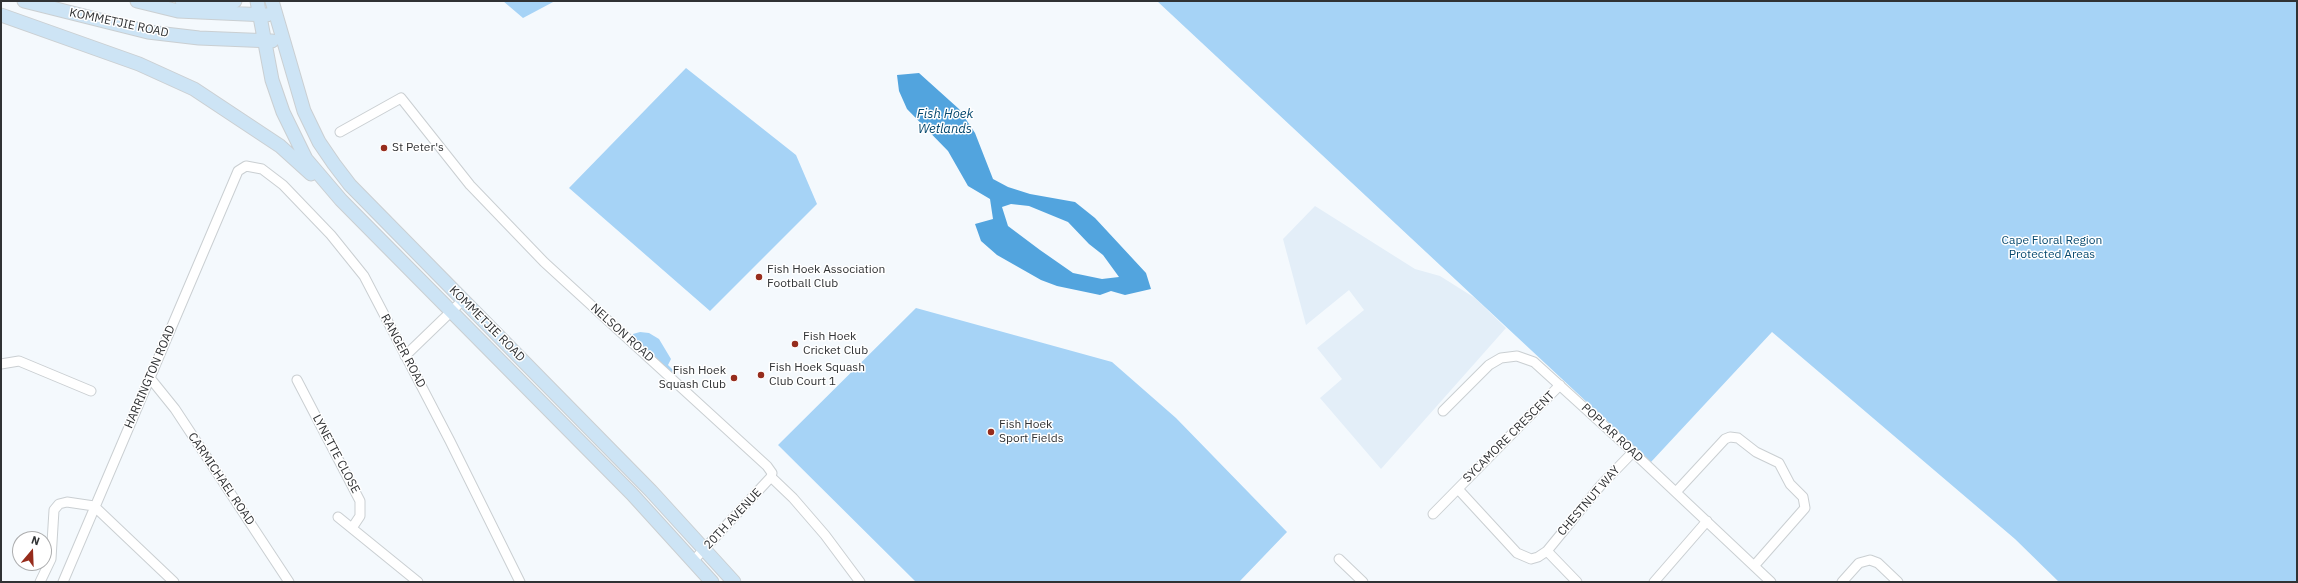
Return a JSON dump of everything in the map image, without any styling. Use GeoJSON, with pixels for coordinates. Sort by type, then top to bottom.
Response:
{"type":"FeatureCollection","features":[{"type":"Feature","properties":{"kind":"main road","name":"KOMMETJIE ROAD"},"geometry":{"type":"LineString","coordinates":[[24,1],[148,32],[199,38],[263,42],[282,41]]}},
{"type":"Feature","properties":{"kind":"main road","name":"KOMMETJIE ROAD"},"geometry":{"type":"LineString","coordinates":[[137,1],[178,11],[260,16],[275,14],[304,111],[319,142],[350,185],[706,549],[734,582]]}},
{"type":"Feature","properties":{"kind":"main road"},"geometry":{"type":"LineString","coordinates":[[182,1],[215,3],[235,1]]}},
{"type":"Feature","properties":{"kind":"main road"},"geometry":{"type":"LineString","coordinates":[[257,1],[260,16]]}},
{"type":"Feature","properties":{"kind":"main road"},"geometry":{"type":"LineString","coordinates":[[272,1],[275,14]]}},
{"type":"Feature","properties":{"kind":"main road"},"geometry":{"type":"LineString","coordinates":[[1,15],[139,64],[194,89],[217,102],[280,146],[341,200]]}},
{"type":"Feature","properties":{"kind":"main road","name":"KOMMETJIE ROAD"},"geometry":{"type":"LineString","coordinates":[[260,16],[263,42],[272,80],[296,141],[306,159],[341,200],[694,560],[712,582]]}},
{"type":"Feature","properties":{"kind":"street","name":"NELSON ROAD"},"geometry":{"type":"LineString","coordinates":[[340,132],[401,98],[449,160],[493,210],[544,262],[767,466],[772,473],[771,477],[793,498],[826,535],[860,582]]}},
{"type":"Feature","properties":{"kind":"street","name":"RANGER ROAD"},"geometry":{"type":"LineString","coordinates":[[238,171],[242,167],[250,166],[262,169],[273,176],[331,235],[364,276],[450,441],[520,582]]}},
{"type":"Feature","properties":{"kind":"street","name":"HARRINGTON ROAD"},"geometry":{"type":"LineString","coordinates":[[63,582],[94,506],[238,171]]}},
{"type":"Feature","properties":{"kind":"street"},"geometry":{"type":"LineString","coordinates":[[406,356],[463,300]]}},
{"type":"Feature","properties":{"kind":"street","name":"POPLAR ROAD"},"geometry":{"type":"LineString","coordinates":[[1443,411],[1488,365],[1501,358],[1517,356],[1534,362],[1633,452],[1771,582]]}},
{"type":"Feature","properties":{"kind":"street"},"geometry":{"type":"LineString","coordinates":[[1,364],[18,361],[91,391]]}},
{"type":"Feature","properties":{"kind":"street","name":"CARMICHAEL ROAD"},"geometry":{"type":"LineString","coordinates":[[150,378],[175,409],[289,582]]}},
{"type":"Feature","properties":{"kind":"street","name":"LYNETTE CLOSE"},"geometry":{"type":"LineString","coordinates":[[297,380],[360,501],[360,516],[352,528]]}},
{"type":"Feature","properties":{"kind":"street","name":"SYCAMORE CRESCENT"},"geometry":{"type":"LineString","coordinates":[[1434,514],[1560,385]]}},
{"type":"Feature","properties":{"kind":"street"},"geometry":{"type":"LineString","coordinates":[[1676,492],[1725,439],[1730,437],[1738,438],[1756,452],[1779,464],[1790,484],[1803,497],[1805,508],[1754,566]]}},
{"type":"Feature","properties":{"kind":"street","name":"CHESTNUT WAY"},"geometry":{"type":"LineString","coordinates":[[1547,551],[1601,485],[1633,452]]}},
{"type":"Feature","properties":{"kind":"street","name":"20TH AVENUE"},"geometry":{"type":"LineString","coordinates":[[694,560],[706,549],[771,477]]}},
{"type":"Feature","properties":{"kind":"street","name":"SYCAMORE CRESCENT"},"geometry":{"type":"LineString","coordinates":[[1458,489],[1517,553],[1531,559],[1538,557],[1547,551]]}},
{"type":"Feature","properties":{"kind":"street"},"geometry":{"type":"LineString","coordinates":[[40,582],[52,559],[52,522],[56,507],[59,504],[67,502],[94,506],[174,582]]}},
{"type":"Feature","properties":{"kind":"street"},"geometry":{"type":"LineString","coordinates":[[338,517],[418,582]]}},
{"type":"Feature","properties":{"kind":"street"},"geometry":{"type":"LineString","coordinates":[[1654,582],[1707,521]]}},
{"type":"Feature","properties":{"kind":"street"},"geometry":{"type":"LineString","coordinates":[[1547,551],[1577,582]]}},
{"type":"Feature","properties":{"kind":"street"},"geometry":{"type":"LineString","coordinates":[[1339,559],[1363,582]]}},
{"type":"Feature","properties":{"kind":"street"},"geometry":{"type":"LineString","coordinates":[[1842,582],[1859,563],[1870,560],[1878,563],[1898,582]]}},
{"type":"Feature","properties":{"kind":"shaded area"},"geometry":{"type":"Polygon","coordinates":[[[1315,206],[1415,269],[1440,276],[1475,298],[1506,328],[1381,469],[1320,398],[1342,379],[1317,348],[1364,310],[1349,290],[1306,325],[1283,239],[1315,206]]]}},
{"type":"Feature","properties":{"kind":"green space"},"geometry":{"type":"Polygon","coordinates":[[[503,1],[555,1],[523,18],[503,1]]]}},
{"type":"Feature","properties":{"kind":"green space","name":"Cape Floral Region Protected Areas"},"geometry":{"type":"Polygon","coordinates":[[[1157,1],[2297,1],[2297,582],[2059,582],[2015,539],[1772,332],[1651,462],[1157,1]]]}},
{"type":"Feature","properties":{"kind":"green space"},"geometry":{"type":"Polygon","coordinates":[[[686,68],[796,155],[817,204],[710,311],[569,188],[686,68]]]}},
{"type":"Feature","properties":{"kind":"green space","name":"Fish Hoek Sport Fields"},"geometry":{"type":"Polygon","coordinates":[[[916,308],[1112,362],[1176,418],[1287,532],[1239,582],[916,582],[778,445],[916,308]]]}},
{"type":"Feature","properties":{"kind":"green space"},"geometry":{"type":"Polygon","coordinates":[[[640,332],[649,333],[659,339],[671,359],[668,365],[676,373],[674,376],[632,337],[633,334],[640,332]]]}},
{"type":"Feature","properties":{"kind":"water","name":"Fish Hoek Wetlands"},"geometry":{"type":"Polygon","coordinates":[[[919,73],[959,109],[975,133],[993,179],[1008,187],[1030,194],[1075,202],[1095,218],[1146,273],[1151,289],[1125,295],[1111,291],[1100,295],[1057,286],[1041,280],[997,255],[981,241],[975,224],[993,219],[990,199],[968,186],[948,151],[907,109],[899,91],[897,75],[919,73]],[[1011,204],[1002,207],[1008,226],[1073,273],[1102,279],[1119,277],[1103,255],[1089,244],[1068,222],[1029,206],[1011,204]]]}},
{"type":"Feature","properties":{"kind":"place","name":"St Peter's"},"geometry":{"type":"Point","coordinates":[384,148]}},
{"type":"Feature","properties":{"kind":"place","name":"Fish Hoek Association Football Club"},"geometry":{"type":"Point","coordinates":[759,277]}},
{"type":"Feature","properties":{"kind":"place","name":"Fish Hoek Cricket Club"},"geometry":{"type":"Point","coordinates":[795,344]}},
{"type":"Feature","properties":{"kind":"place","name":"Fish Hoek Squash Club Court 1"},"geometry":{"type":"Point","coordinates":[761,375]}},
{"type":"Feature","properties":{"kind":"place","name":"Fish Hoek Squash Club"},"geometry":{"type":"Point","coordinates":[734,378]}},
{"type":"Feature","properties":{"kind":"place","name":"Fish Hoek Sport Fields"},"geometry":{"type":"Point","coordinates":[991,432]}}]}
